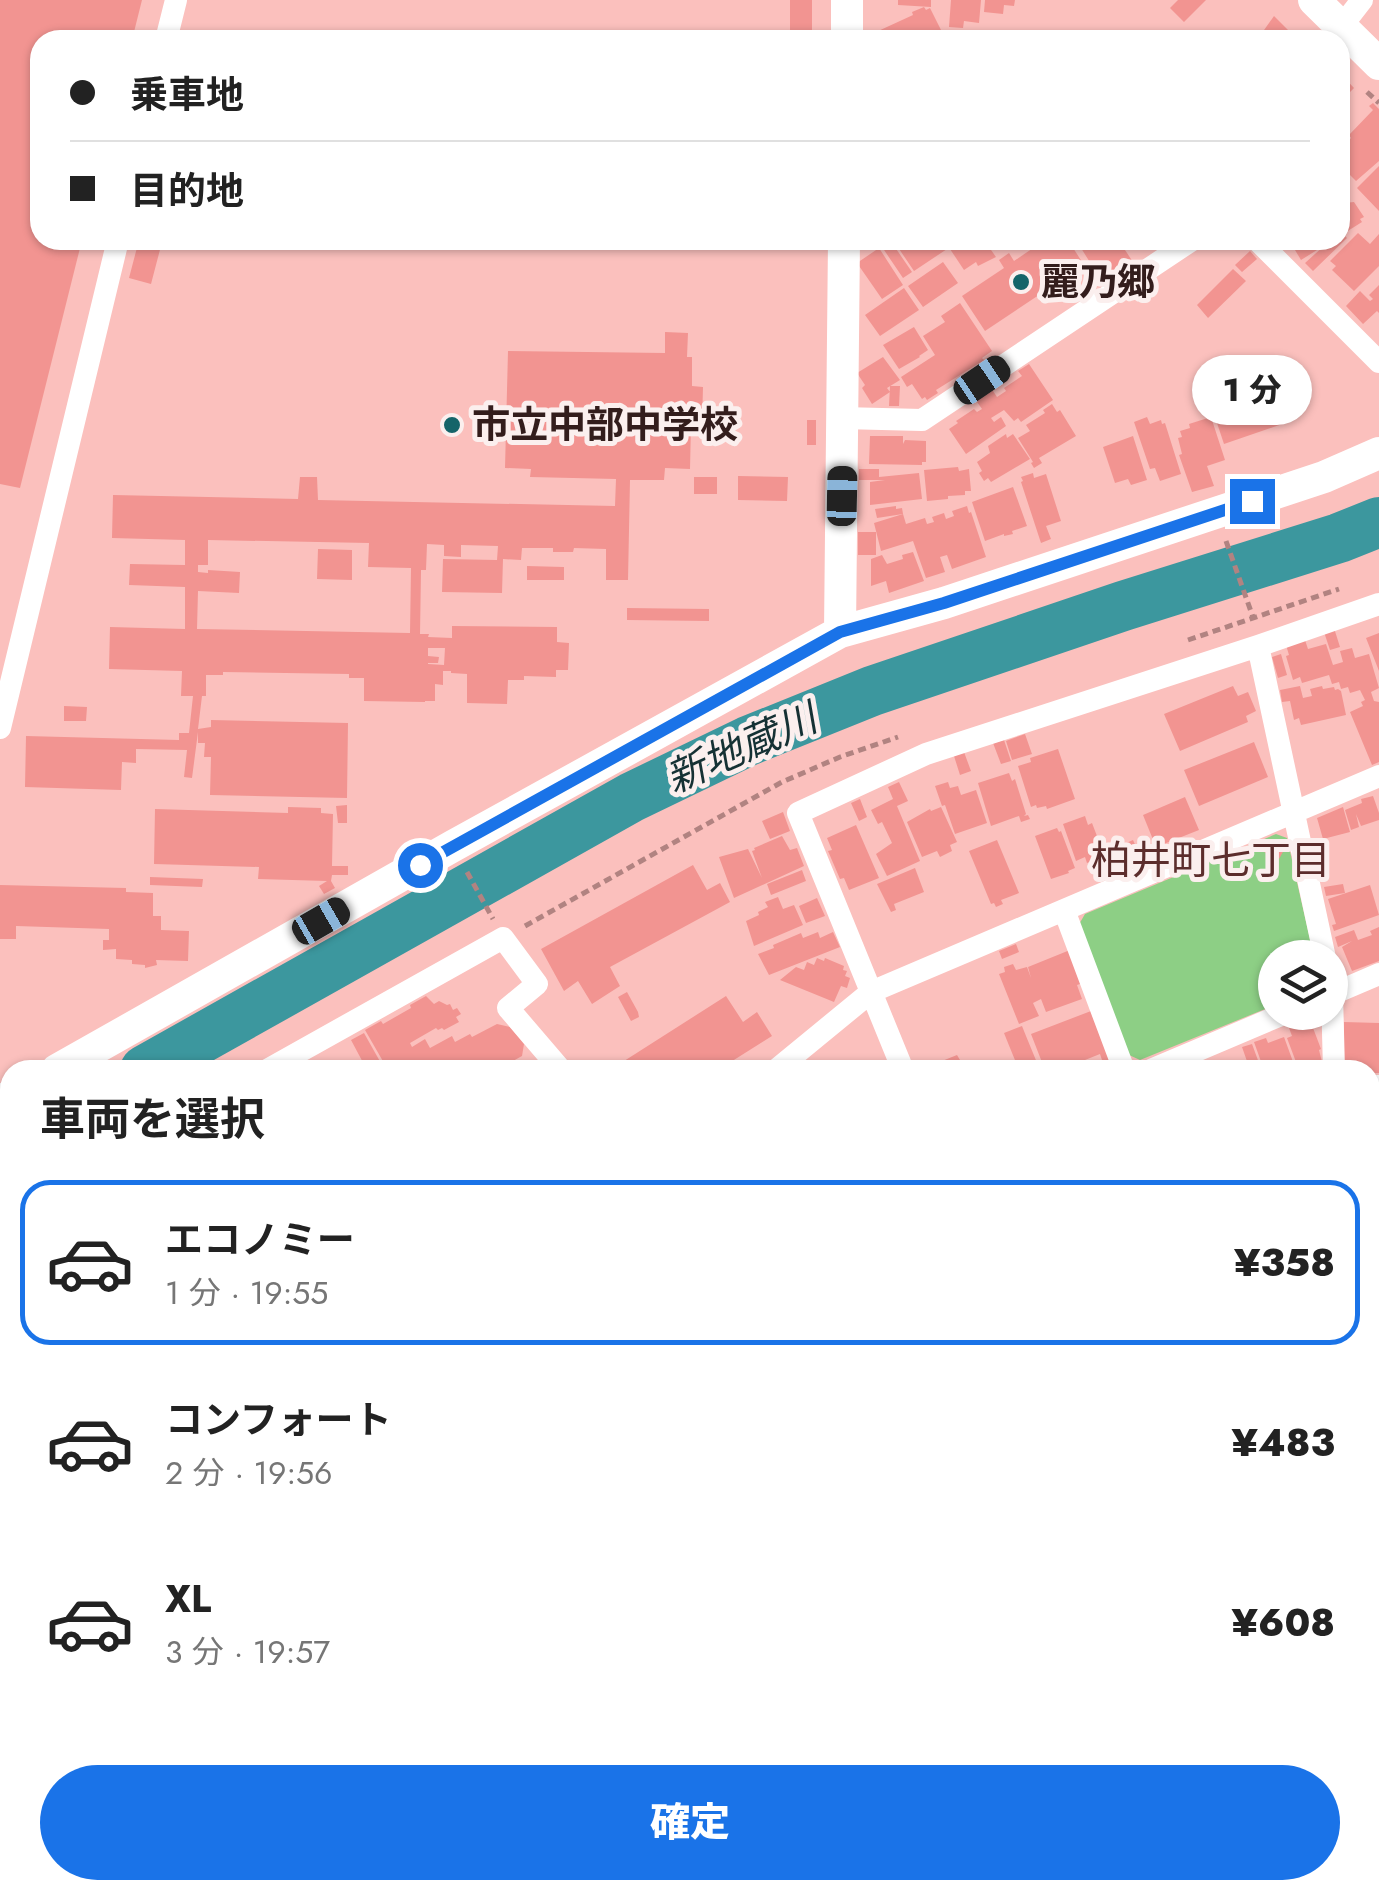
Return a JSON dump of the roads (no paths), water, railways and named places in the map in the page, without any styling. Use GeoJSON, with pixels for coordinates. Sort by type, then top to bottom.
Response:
{"type":"FeatureCollection","features":[{"type":"Feature","properties":{"kind":"street"},"geometry":{"type":"LineString","coordinates":[[168,30],[176,0]]}},
{"type":"Feature","properties":{"kind":"street"},"geometry":{"type":"LineString","coordinates":[[847,0],[847,30]]}},
{"type":"Feature","properties":{"kind":"street"},"geometry":{"type":"LineString","coordinates":[[1314,0],[1334,30]]}},
{"type":"Feature","properties":{"kind":"street"},"geometry":{"type":"LineString","coordinates":[[1338,30],[1362,0]]}},
{"type":"Feature","properties":{"kind":"street"},"geometry":{"type":"LineString","coordinates":[[1350,43],[1379,64]]}},
{"type":"Feature","properties":{"kind":"street"},"geometry":{"type":"LineString","coordinates":[[0,728],[116,250]]}},
{"type":"Feature","properties":{"kind":"street"},"geometry":{"type":"LineString","coordinates":[[840,632],[848,250]]}},
{"type":"Feature","properties":{"kind":"street"},"geometry":{"type":"LineString","coordinates":[[842,418],[922,420],[1177,250]]}},
{"type":"Feature","properties":{"kind":"street"},"geometry":{"type":"LineString","coordinates":[[1267,250],[1379,362]]}},
{"type":"Feature","properties":{"kind":"street"},"geometry":{"type":"LineString","coordinates":[[76,1060],[457,854],[840,632],[944,603],[1324,478],[1379,452]]}},
{"type":"Feature","properties":{"kind":"street"},"geometry":{"type":"LineString","coordinates":[[899,1060],[798,813],[926,754],[1379,604]]}},
{"type":"Feature","properties":{"kind":"street"},"geometry":{"type":"LineString","coordinates":[[1258,646],[1321,940]]}},
{"type":"Feature","properties":{"kind":"street"},"geometry":{"type":"LineString","coordinates":[[788,1060],[871,992],[1379,776]]}},
{"type":"Feature","properties":{"kind":"street"},"geometry":{"type":"LineString","coordinates":[[1064,910],[1120,1060]]}},
{"type":"Feature","properties":{"kind":"street"},"geometry":{"type":"LineString","coordinates":[[285,1060],[503,938],[538,984],[508,1008],[552,1060]]}},
{"type":"Feature","properties":{"kind":"street"},"geometry":{"type":"LineString","coordinates":[[1348,984],[1379,974]]}},
{"type":"Feature","properties":{"kind":"street"},"geometry":{"type":"LineString","coordinates":[[1175,1060],[1258,1025]]}},
{"type":"Feature","properties":{"kind":"street"},"geometry":{"type":"LineString","coordinates":[[1332,1030],[1334,1060]]}},
{"type":"Feature","properties":{"kind":"waterway","name":"新地蔵川"},"geometry":{"type":"LineString","coordinates":[[163,1060],[632,797],[748,741],[872,691],[1379,522]]}},
{"type":"Feature","properties":{"kind":"place","name":"麗乃郷"},"geometry":{"type":"Point","coordinates":[1021,282]}},
{"type":"Feature","properties":{"kind":"place","name":"市立中部中学校"},"geometry":{"type":"Point","coordinates":[452,425]}},
{"type":"Feature","properties":{"kind":"district","name":"柏井町七丁目"},"geometry":{"type":"Point","coordinates":[1211,860]}}]}
